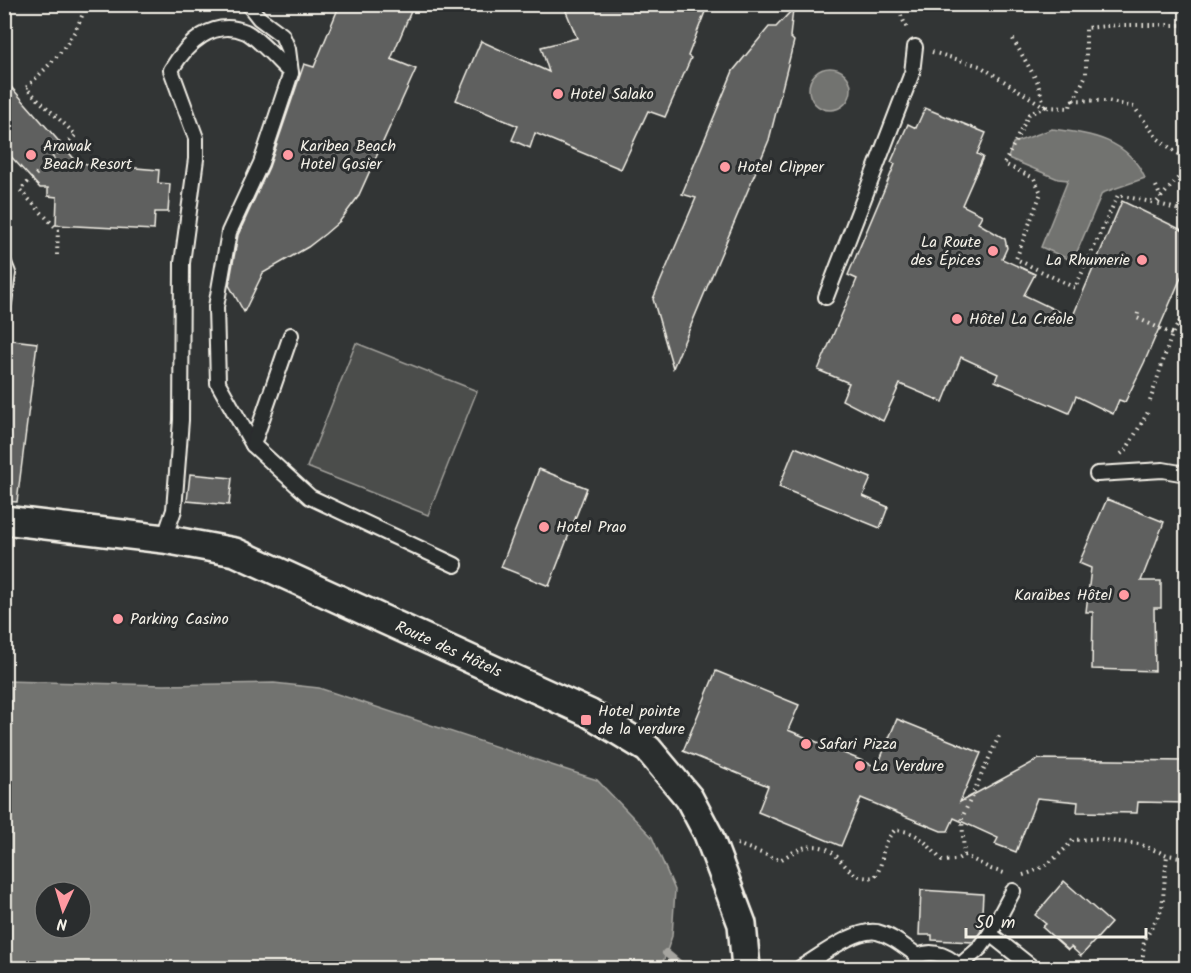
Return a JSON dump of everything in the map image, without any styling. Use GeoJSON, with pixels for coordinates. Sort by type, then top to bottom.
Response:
{"type":"FeatureCollection","features":[{"type":"Feature","properties":{"kind":"street","name":"Route des Hôtels"},"geometry":{"type":"LineString","coordinates":[[4,520],[164,539],[235,552],[589,713],[648,749],[689,798],[708,834],[742,924],[746,969]]}},
{"type":"Feature","properties":{"kind":"lane"},"geometry":{"type":"LineString","coordinates":[[248,4],[260,18],[282,35],[288,49],[291,73],[261,163],[229,232],[216,307],[218,383],[253,444],[310,497],[455,565]]}},
{"type":"Feature","properties":{"kind":"lane"},"geometry":{"type":"LineString","coordinates":[[164,539],[174,510],[175,499],[181,420],[182,263],[196,159],[196,138],[171,70],[182,52],[201,35],[222,27],[248,32],[291,73]]}},
{"type":"Feature","properties":{"kind":"lane"},"geometry":{"type":"LineString","coordinates":[[826,297],[912,73],[915,47]]}},
{"type":"Feature","properties":{"kind":"lane"},"geometry":{"type":"LineString","coordinates":[[4,263],[8,273],[4,303]]}},
{"type":"Feature","properties":{"kind":"lane"},"geometry":{"type":"LineString","coordinates":[[253,444],[291,334]]}},
{"type":"Feature","properties":{"kind":"lane"},"geometry":{"type":"LineString","coordinates":[[1097,474],[1163,470],[1186,474]]}},
{"type":"Feature","properties":{"kind":"lane"},"geometry":{"type":"LineString","coordinates":[[800,969],[860,933],[875,932],[894,938],[916,962],[925,953],[945,955],[954,962],[956,969],[980,948],[990,934],[1016,884]]}},
{"type":"Feature","properties":{"kind":"lane"},"geometry":{"type":"LineString","coordinates":[[990,934],[1033,969]]}},
{"type":"Feature","properties":{"kind":"path"},"geometry":{"type":"LineString","coordinates":[[57,255],[58,231],[20,190],[76,135],[27,88],[64,50],[81,23],[86,4]]}},
{"type":"Feature","properties":{"kind":"path"},"geometry":{"type":"LineString","coordinates":[[896,4],[915,47],[980,66],[1047,107]]}},
{"type":"Feature","properties":{"kind":"path"},"geometry":{"type":"LineString","coordinates":[[1186,25],[1118,25],[1086,28],[1086,75],[1074,100],[1071,101],[1071,108],[1047,107],[1029,114],[1004,164],[1034,178],[1041,193],[1016,259],[1075,288],[1118,195],[1186,212]]}},
{"type":"Feature","properties":{"kind":"path"},"geometry":{"type":"LineString","coordinates":[[1012,39],[1037,81],[1050,113]]}},
{"type":"Feature","properties":{"kind":"path"},"geometry":{"type":"LineString","coordinates":[[1074,100],[1107,101],[1134,107],[1157,138],[1186,160]]}},
{"type":"Feature","properties":{"kind":"path"},"geometry":{"type":"LineString","coordinates":[[1156,203],[1186,169]]}},
{"type":"Feature","properties":{"kind":"path"},"geometry":{"type":"LineString","coordinates":[[1156,186],[1161,198]]}},
{"type":"Feature","properties":{"kind":"path"},"geometry":{"type":"LineString","coordinates":[[1150,401],[1172,334],[1186,311]]}},
{"type":"Feature","properties":{"kind":"path"},"geometry":{"type":"LineString","coordinates":[[1138,313],[1137,318],[1172,334]]}},
{"type":"Feature","properties":{"kind":"path"},"geometry":{"type":"LineString","coordinates":[[1097,474],[1126,450],[1148,412]]}},
{"type":"Feature","properties":{"kind":"path"},"geometry":{"type":"LineString","coordinates":[[964,855],[962,818],[999,736]]}},
{"type":"Feature","properties":{"kind":"path"},"geometry":{"type":"LineString","coordinates":[[708,834],[780,860],[805,847],[824,848],[839,856],[849,871],[863,879],[875,877],[881,867],[882,849],[894,830],[906,830],[918,835],[942,861],[956,860],[964,855]]}},
{"type":"Feature","properties":{"kind":"path"},"geometry":{"type":"LineString","coordinates":[[1016,884],[1039,871],[1073,840],[1093,839],[1139,844],[1167,855],[1186,858]]}},
{"type":"Feature","properties":{"kind":"path"},"geometry":{"type":"LineString","coordinates":[[964,855],[990,869],[1009,874]]}},
{"type":"Feature","properties":{"kind":"path"},"geometry":{"type":"LineString","coordinates":[[1142,969],[1144,940],[1162,909],[1167,855]]}},
{"type":"Feature","properties":{"kind":"shaded area"},"geometry":{"type":"Polygon","coordinates":[[[1146,5],[1186,5],[1186,11],[1174,11],[1146,5]]]}},
{"type":"Feature","properties":{"kind":"shaded area"},"geometry":{"type":"Polygon","coordinates":[[[830,68],[845,74],[851,89],[845,104],[830,110],[815,104],[809,89],[815,74],[830,68]]]}},
{"type":"Feature","properties":{"kind":"shaded area"},"geometry":{"type":"Polygon","coordinates":[[[1052,129],[1093,136],[1118,146],[1128,154],[1145,178],[1102,193],[1073,261],[1041,247],[1068,180],[1058,179],[1008,158],[1013,143],[1052,129]]]}},
{"type":"Feature","properties":{"kind":"shaded area"},"geometry":{"type":"Polygon","coordinates":[[[356,343],[477,391],[428,515],[307,467],[356,343]]]}},
{"type":"Feature","properties":{"kind":"shaded area"},"geometry":{"type":"Polygon","coordinates":[[[4,681],[164,685],[274,683],[319,688],[597,780],[652,837],[675,890],[672,936],[661,968],[15,968],[4,932],[4,681]]]}},
{"type":"Feature","properties":{"kind":"building"},"geometry":{"type":"Polygon","coordinates":[[[340,4],[414,4],[391,59],[416,69],[358,197],[340,221],[325,234],[308,247],[263,273],[244,312],[229,285],[238,235],[269,167],[304,64],[314,67],[340,4]]]}},
{"type":"Feature","properties":{"kind":"building","name":"Hotel Salako"},"geometry":{"type":"Polygon","coordinates":[[[563,4],[708,4],[688,56],[691,58],[665,117],[648,111],[621,169],[535,133],[530,148],[512,140],[518,126],[456,100],[481,41],[549,72],[541,47],[577,38],[563,4]]]}},
{"type":"Feature","properties":{"kind":"building","name":"Hotel Clipper"},"geometry":{"type":"Polygon","coordinates":[[[793,9],[790,37],[794,41],[769,140],[673,368],[653,299],[696,198],[682,194],[733,71],[769,27],[776,27],[793,9]]]}},
{"type":"Feature","properties":{"kind":"building","name":"Arawak Beach Resort"},"geometry":{"type":"Polygon","coordinates":[[[4,79],[78,163],[159,170],[158,183],[170,184],[168,212],[155,212],[154,230],[56,225],[57,197],[48,196],[48,188],[40,188],[4,149],[4,79]]]}},
{"type":"Feature","properties":{"kind":"building","name":"Hôtel La Créole"},"geometry":{"type":"Polygon","coordinates":[[[925,108],[986,133],[977,154],[983,157],[962,205],[982,215],[978,223],[1005,239],[1007,248],[1002,259],[1035,274],[1024,295],[1072,318],[1122,201],[1186,232],[1186,266],[1125,402],[1119,400],[1113,414],[1076,396],[1069,413],[995,381],[998,374],[961,357],[943,402],[900,384],[883,421],[842,400],[849,383],[818,370],[857,279],[848,275],[895,164],[891,162],[908,124],[916,128],[925,108]]]}},
{"type":"Feature","properties":{"kind":"building"},"geometry":{"type":"Polygon","coordinates":[[[4,339],[37,343],[17,502],[4,501],[4,339]]]}},
{"type":"Feature","properties":{"kind":"building"},"geometry":{"type":"Polygon","coordinates":[[[795,447],[871,478],[863,496],[888,507],[880,528],[779,487],[795,447]]]}},
{"type":"Feature","properties":{"kind":"building","name":"Hotel Prao"},"geometry":{"type":"Polygon","coordinates":[[[539,469],[587,488],[549,586],[501,567],[539,469]]]}},
{"type":"Feature","properties":{"kind":"building"},"geometry":{"type":"Polygon","coordinates":[[[190,474],[232,478],[229,505],[187,501],[190,474]]]}},
{"type":"Feature","properties":{"kind":"building","name":"Karaïbes Hôtel"},"geometry":{"type":"Polygon","coordinates":[[[1107,499],[1164,522],[1141,581],[1161,581],[1161,608],[1154,608],[1155,671],[1092,669],[1093,612],[1086,612],[1091,568],[1079,563],[1107,499]]]}},
{"type":"Feature","properties":{"kind":"building"},"geometry":{"type":"Polygon","coordinates":[[[716,671],[799,705],[788,730],[877,767],[897,719],[981,753],[960,802],[1039,759],[1186,761],[1186,803],[1138,802],[1137,813],[1077,812],[1078,802],[1037,798],[1016,852],[995,844],[998,838],[954,818],[948,831],[941,831],[861,798],[841,846],[758,812],[768,786],[683,751],[716,671]]]}},
{"type":"Feature","properties":{"kind":"building"},"geometry":{"type":"Polygon","coordinates":[[[1064,881],[1111,923],[1081,956],[1071,947],[1068,950],[1042,927],[1046,924],[1035,915],[1064,881]]]}},
{"type":"Feature","properties":{"kind":"building"},"geometry":{"type":"Polygon","coordinates":[[[921,890],[983,894],[981,931],[973,942],[932,940],[932,935],[919,935],[921,890]]]}},
{"type":"Feature","properties":{"kind":"waterway"},"geometry":{"type":"LineString","coordinates":[[666,953],[684,968]]}},
{"type":"Feature","properties":{"kind":"place","name":"Hotel Salako"},"geometry":{"type":"Point","coordinates":[558,94]}},
{"type":"Feature","properties":{"kind":"place","name":"Arawak Beach Resort"},"geometry":{"type":"Point","coordinates":[31,155]}},
{"type":"Feature","properties":{"kind":"place","name":"Karibea Beach Hotel Gosier"},"geometry":{"type":"Point","coordinates":[288,155]}},
{"type":"Feature","properties":{"kind":"place","name":"Hotel Clipper"},"geometry":{"type":"Point","coordinates":[725,167]}},
{"type":"Feature","properties":{"kind":"place","name":"La Route des Épices"},"geometry":{"type":"Point","coordinates":[993,251]}},
{"type":"Feature","properties":{"kind":"place","name":"La Rhumerie"},"geometry":{"type":"Point","coordinates":[1142,260]}},
{"type":"Feature","properties":{"kind":"place","name":"Hôtel La Créole"},"geometry":{"type":"Point","coordinates":[957,319]}},
{"type":"Feature","properties":{"kind":"place","name":"Hotel Prao"},"geometry":{"type":"Point","coordinates":[544,527]}},
{"type":"Feature","properties":{"kind":"place","name":"Karaïbes Hôtel"},"geometry":{"type":"Point","coordinates":[1124,595]}},
{"type":"Feature","properties":{"kind":"place","name":"Parking Casino"},"geometry":{"type":"Point","coordinates":[118,619]}},
{"type":"Feature","properties":{"kind":"place","name":"Hotel pointe de la verdure"},"geometry":{"type":"Point","coordinates":[586,720]}},
{"type":"Feature","properties":{"kind":"place","name":"Safari Pizza"},"geometry":{"type":"Point","coordinates":[806,744]}},
{"type":"Feature","properties":{"kind":"place","name":"La Verdure"},"geometry":{"type":"Point","coordinates":[860,766]}}]}
